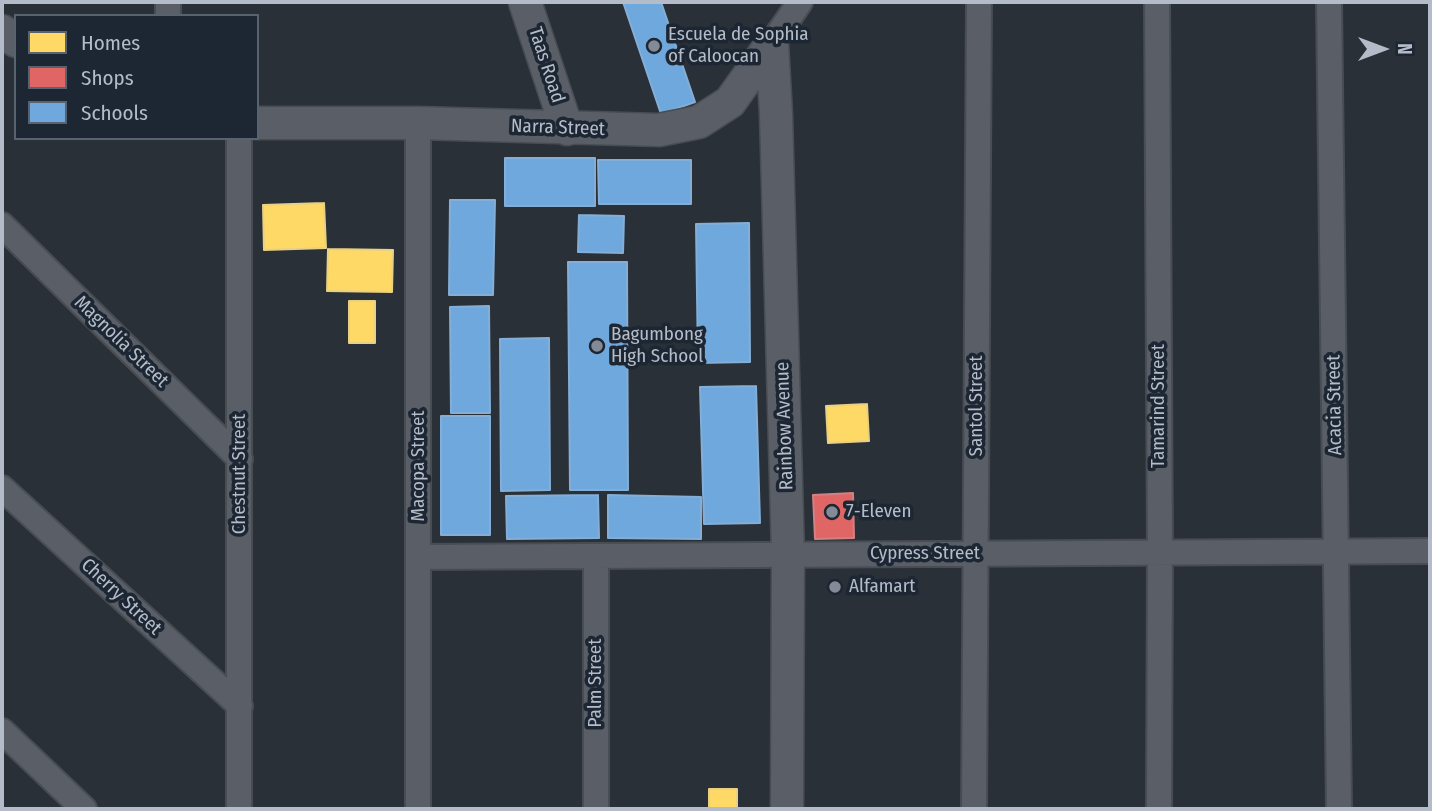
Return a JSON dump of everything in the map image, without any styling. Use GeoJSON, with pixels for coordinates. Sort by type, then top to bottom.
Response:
{"type":"FeatureCollection","features":[{"type":"Feature","properties":{"kind":"street","name":"Taas Road"},"geometry":{"type":"LineString","coordinates":[[525,2],[566,129]]}},
{"type":"Feature","properties":{"kind":"street","name":"Narra Street"},"geometry":{"type":"LineString","coordinates":[[259,123],[418,123],[659,130],[699,122],[730,102],[800,2]]}},
{"type":"Feature","properties":{"kind":"street","name":"Santol Street"},"geometry":{"type":"LineString","coordinates":[[974,809],[979,2]]}},
{"type":"Feature","properties":{"kind":"street","name":"Tamarind Street"},"geometry":{"type":"LineString","coordinates":[[1157,2],[1159,809]]}},
{"type":"Feature","properties":{"kind":"street","name":"Acacia Street"},"geometry":{"type":"LineString","coordinates":[[1329,2],[1339,809]]}},
{"type":"Feature","properties":{"kind":"street","name":"Rainbow Avenue"},"geometry":{"type":"LineString","coordinates":[[772,43],[788,555],[787,809]]}},
{"type":"Feature","properties":{"kind":"street","name":"Macopa Street"},"geometry":{"type":"LineString","coordinates":[[418,123],[418,809]]}},
{"type":"Feature","properties":{"kind":"street","name":"Chestnut Street"},"geometry":{"type":"LineString","coordinates":[[239,140],[239,809]]}},
{"type":"Feature","properties":{"kind":"street","name":"Magnolia Street"},"geometry":{"type":"LineString","coordinates":[[2,225],[240,459]]}},
{"type":"Feature","properties":{"kind":"street","name":"Cherry Street"},"geometry":{"type":"LineString","coordinates":[[2,488],[240,706]]}},
{"type":"Feature","properties":{"kind":"street","name":"Cypress Street"},"geometry":{"type":"LineString","coordinates":[[420,557],[1430,551]]}},
{"type":"Feature","properties":{"kind":"street","name":"Palm Street"},"geometry":{"type":"LineString","coordinates":[[596,556],[596,809]]}},
{"type":"Feature","properties":{"kind":"street"},"geometry":{"type":"LineString","coordinates":[[2,732],[85,809]]}},
{"type":"Feature","properties":{"kind":"building: Homes"},"geometry":{"type":"Polygon","coordinates":[[[324,203],[326,248],[264,250],[263,205],[324,203]]]}},
{"type":"Feature","properties":{"kind":"building: Homes"},"geometry":{"type":"Polygon","coordinates":[[[328,249],[393,250],[392,292],[327,291],[328,249]]]}},
{"type":"Feature","properties":{"kind":"building: Homes"},"geometry":{"type":"Polygon","coordinates":[[[349,301],[375,301],[375,343],[349,343],[349,301]]]}},
{"type":"Feature","properties":{"kind":"building: Homes"},"geometry":{"type":"Polygon","coordinates":[[[867,404],[869,441],[828,443],[826,406],[867,404]]]}},
{"type":"Feature","properties":{"kind":"building: Homes"},"geometry":{"type":"Polygon","coordinates":[[[709,789],[737,789],[737,809],[709,809],[709,789]]]}},
{"type":"Feature","properties":{"kind":"building: Shops"},"geometry":{"type":"Polygon","coordinates":[[[853,493],[854,538],[815,539],[813,495],[853,493]]]}},
{"type":"Feature","properties":{"kind":"building: Schools"},"geometry":{"type":"Polygon","coordinates":[[[623,2],[661,2],[695,102],[661,114],[623,2]]]}},
{"type":"Feature","properties":{"kind":"building: Schools"},"geometry":{"type":"Polygon","coordinates":[[[505,158],[595,158],[595,206],[505,206],[505,158]]]}},
{"type":"Feature","properties":{"kind":"building: Schools"},"geometry":{"type":"Polygon","coordinates":[[[598,160],[691,160],[691,204],[599,204],[598,160]]]}},
{"type":"Feature","properties":{"kind":"building: Schools"},"geometry":{"type":"Polygon","coordinates":[[[450,200],[495,200],[493,295],[449,295],[450,200]]]}},
{"type":"Feature","properties":{"kind":"building: Schools"},"geometry":{"type":"Polygon","coordinates":[[[579,215],[624,216],[623,253],[578,252],[579,215]]]}},
{"type":"Feature","properties":{"kind":"building: Schools"},"geometry":{"type":"Polygon","coordinates":[[[749,223],[750,362],[698,363],[696,224],[749,223]]]}},
{"type":"Feature","properties":{"kind":"building: Schools"},"geometry":{"type":"Polygon","coordinates":[[[568,262],[627,262],[628,490],[570,490],[568,262]]]}},
{"type":"Feature","properties":{"kind":"building: Schools"},"geometry":{"type":"Polygon","coordinates":[[[489,306],[490,413],[451,413],[450,307],[489,306]]]}},
{"type":"Feature","properties":{"kind":"building: Schools"},"geometry":{"type":"Polygon","coordinates":[[[549,338],[550,490],[501,491],[500,339],[549,338]]]}},
{"type":"Feature","properties":{"kind":"building: Schools"},"geometry":{"type":"Polygon","coordinates":[[[756,386],[760,523],[704,524],[700,387],[756,386]]]}},
{"type":"Feature","properties":{"kind":"building: Schools"},"geometry":{"type":"Polygon","coordinates":[[[441,416],[490,416],[490,535],[441,535],[441,416]]]}},
{"type":"Feature","properties":{"kind":"building: Schools"},"geometry":{"type":"Polygon","coordinates":[[[598,495],[599,538],[507,539],[506,496],[598,495]]]}},
{"type":"Feature","properties":{"kind":"building: Schools"},"geometry":{"type":"Polygon","coordinates":[[[608,495],[701,497],[701,539],[608,538],[608,495]]]}},
{"type":"Feature","properties":{"kind":"place","name":"Escuela de Sophia of Caloocan"},"geometry":{"type":"Point","coordinates":[654,46]}},
{"type":"Feature","properties":{"kind":"place","name":"Bagumbong High School"},"geometry":{"type":"Point","coordinates":[597,346]}},
{"type":"Feature","properties":{"kind":"place","name":"7-Eleven"},"geometry":{"type":"Point","coordinates":[832,512]}},
{"type":"Feature","properties":{"kind":"place","name":"Alfamart"},"geometry":{"type":"Point","coordinates":[835,587]}}]}
